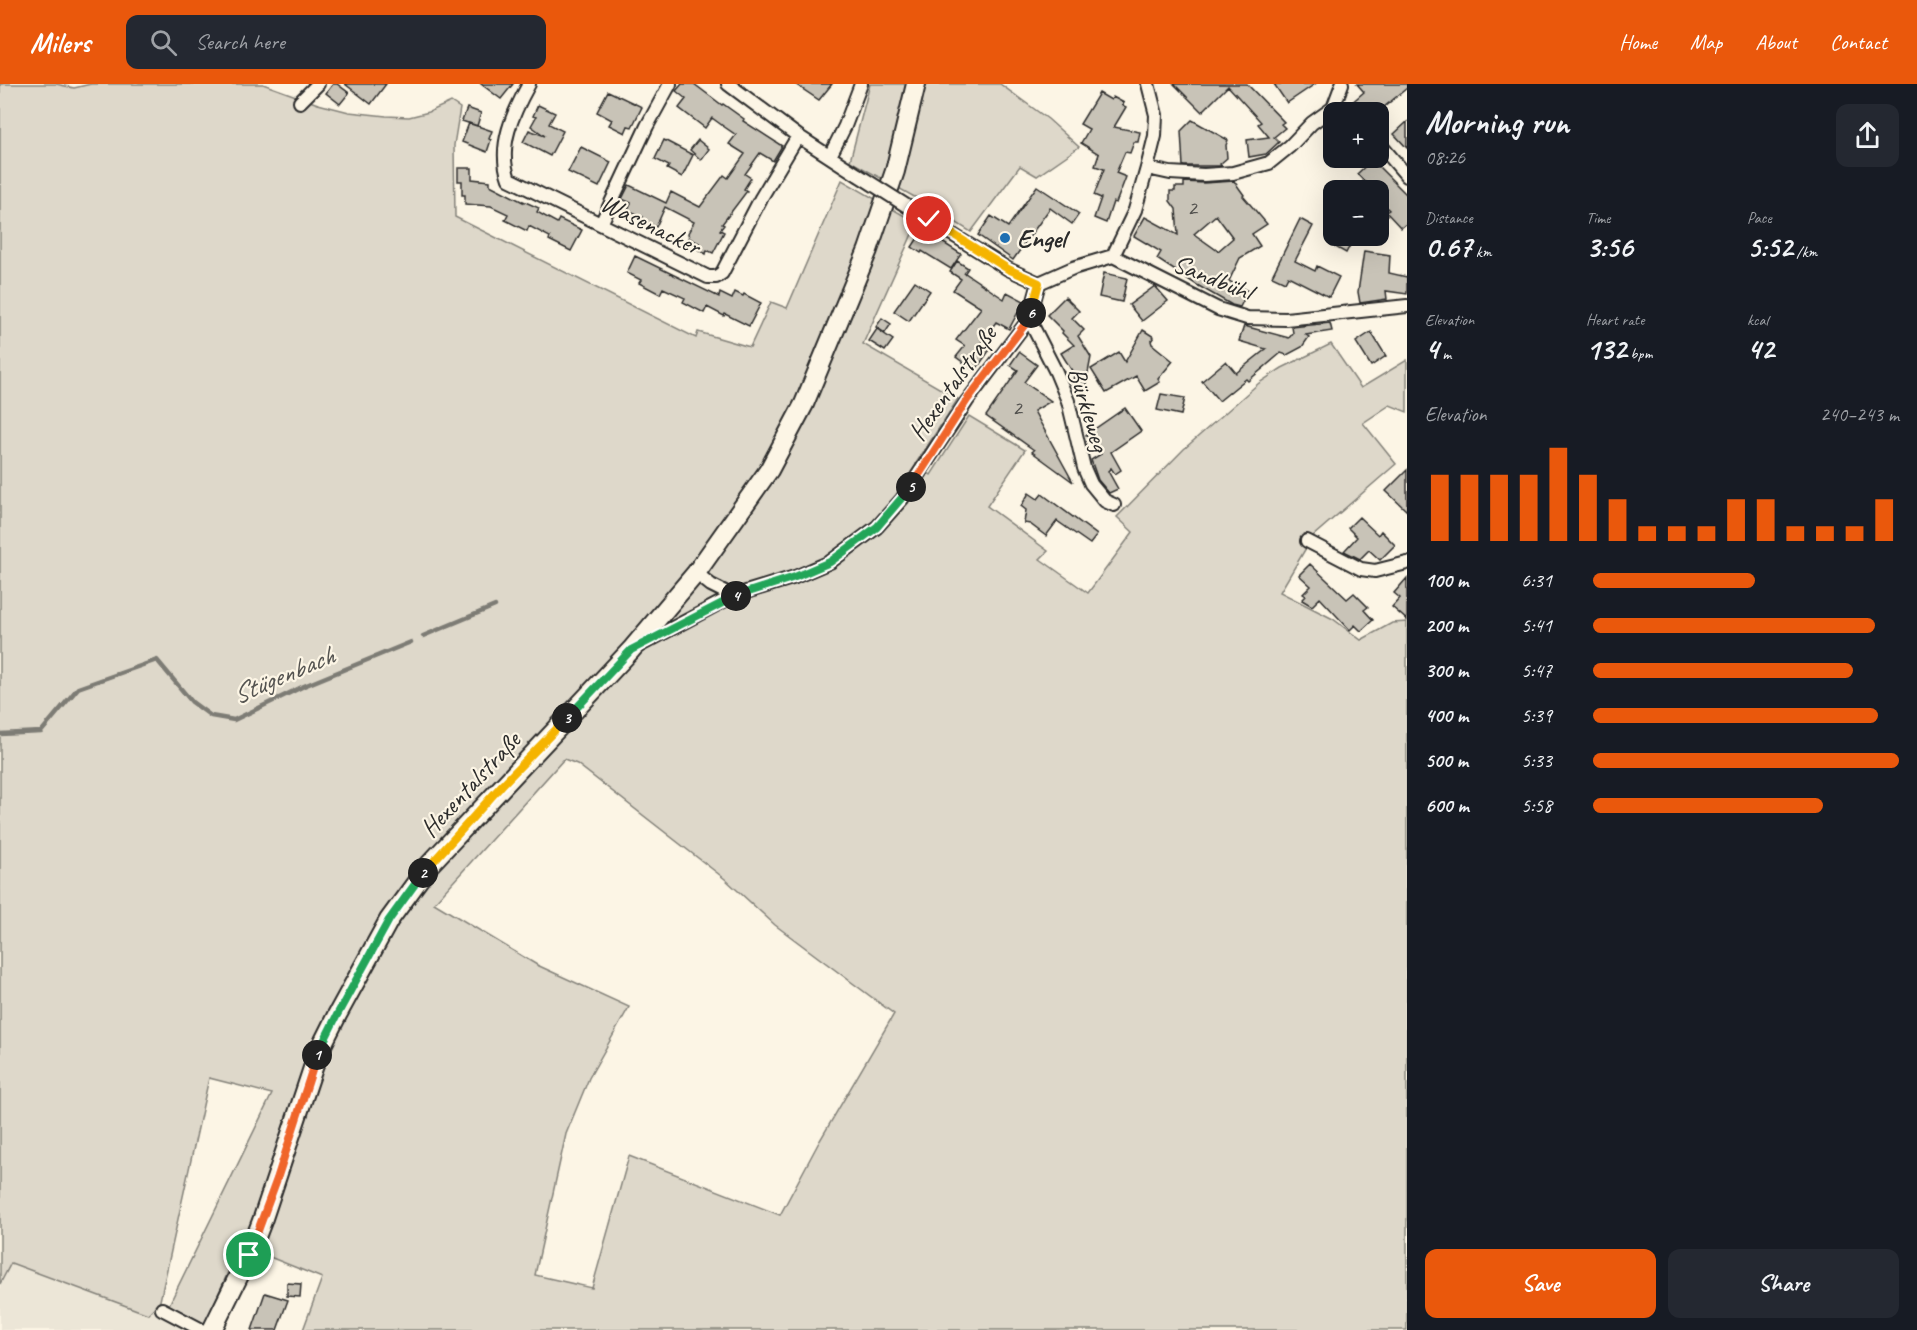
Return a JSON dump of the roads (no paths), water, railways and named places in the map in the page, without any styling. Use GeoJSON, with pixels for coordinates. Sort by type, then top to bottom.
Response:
{"type":"FeatureCollection","features":[{"type":"Feature","properties":{"kind":"main road","name":"Hexentalstraße"},"geometry":{"type":"LineString","coordinates":[[212,1330],[252,1247],[318,1053],[389,920],[436,857],[631,650],[696,573],[769,470],[804,404],[868,250],[895,171],[916,84]]}},
{"type":"Feature","properties":{"kind":"street"},"geometry":{"type":"LineString","coordinates":[[300,102],[318,84]]}},
{"type":"Feature","properties":{"kind":"street","name":"Wasenacker"},"geometry":{"type":"LineString","coordinates":[[529,84],[517,105],[507,132],[505,169],[509,179],[708,277],[716,277],[722,273],[761,198],[798,136]]}},
{"type":"Feature","properties":{"kind":"street"},"geometry":{"type":"LineString","coordinates":[[601,224],[647,126],[670,84]]}},
{"type":"Feature","properties":{"kind":"street"},"geometry":{"type":"LineString","coordinates":[[728,84],[798,136],[858,175],[1008,269],[1039,283],[1082,265],[1113,256],[1135,210],[1155,136],[1156,115],[1148,84]]}},
{"type":"Feature","properties":{"kind":"street"},"geometry":{"type":"LineString","coordinates":[[830,156],[845,126],[861,84]]}},
{"type":"Feature","properties":{"kind":"street"},"geometry":{"type":"LineString","coordinates":[[1338,102],[1342,84]]}},
{"type":"Feature","properties":{"kind":"street"},"geometry":{"type":"LineString","coordinates":[[1148,168],[1170,173],[1204,175],[1233,173],[1269,163],[1290,146],[1312,123],[1323,117]]}},
{"type":"Feature","properties":{"kind":"street"},"geometry":{"type":"LineString","coordinates":[[1389,155],[1407,176]]}},
{"type":"Feature","properties":{"kind":"street","name":"Sandbühl"},"geometry":{"type":"LineString","coordinates":[[1113,256],[1218,309],[1247,318],[1286,319],[1407,306]]}},
{"type":"Feature","properties":{"kind":"street","name":"Hexentalstraße"},"geometry":{"type":"LineString","coordinates":[[631,650],[733,596],[795,577],[830,562],[877,527],[902,499],[967,400],[1029,319],[1039,283]]}},
{"type":"Feature","properties":{"kind":"street","name":"Bürkleweg"},"geometry":{"type":"LineString","coordinates":[[1029,319],[1068,401],[1084,468],[1092,484],[1105,501],[1114,505]]}},
{"type":"Feature","properties":{"kind":"street"},"geometry":{"type":"LineString","coordinates":[[1307,541],[1361,569],[1375,571],[1407,563]]}},
{"type":"Feature","properties":{"kind":"street"},"geometry":{"type":"LineString","coordinates":[[696,573],[711,585],[733,596]]}},
{"type":"Feature","properties":{"kind":"street"},"geometry":{"type":"LineString","coordinates":[[162,1310],[202,1330]]}},
{"type":"Feature","properties":{"kind":"waterway","name":"Stügenbach"},"geometry":{"type":"LineString","coordinates":[[423,636],[495,606]]}},
{"type":"Feature","properties":{"kind":"waterway","name":"Stügenbach"},"geometry":{"type":"LineString","coordinates":[[0,734],[41,732],[78,688],[157,660],[192,702],[211,716],[234,720],[304,686],[411,642]]}},
{"type":"Feature","properties":{"kind":"place","name":"Engel"},"geometry":{"type":"Point","coordinates":[1005,238]}}]}
